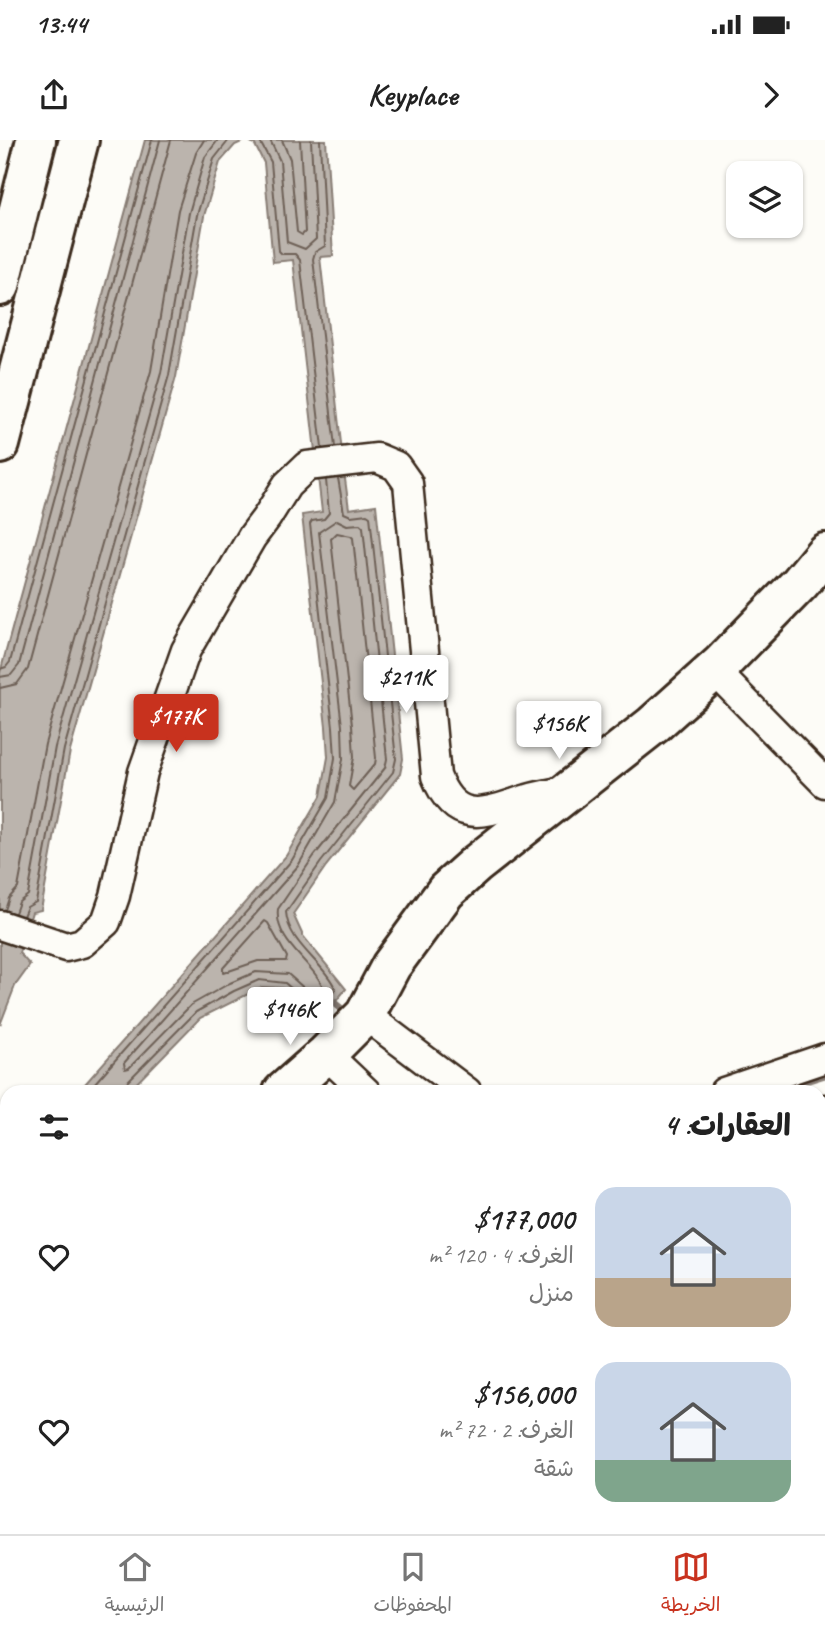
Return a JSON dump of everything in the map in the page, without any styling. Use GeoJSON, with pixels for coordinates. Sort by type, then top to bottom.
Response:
{"type":"FeatureCollection","features":[{"type":"Feature","properties":{"kind":"main road"},"geometry":{"type":"LineString","coordinates":[[0,286],[36,140]]}},
{"type":"Feature","properties":{"kind":"main road"},"geometry":{"type":"LineString","coordinates":[[0,444],[79,140]]}},
{"type":"Feature","properties":{"kind":"main road"},"geometry":{"type":"LineString","coordinates":[[291,1085],[347,1033],[391,966],[446,891],[653,725],[714,670],[800,583],[825,553]]}},
{"type":"Feature","properties":{"kind":"street"},"geometry":{"type":"LineString","coordinates":[[13,929],[66,947],[82,943],[106,922],[115,896],[143,772],[186,650],[252,537],[287,485],[307,466],[377,458],[387,460],[403,474],[408,483],[436,776],[440,786],[455,804],[475,812],[486,813],[528,799],[569,790]]}},
{"type":"Feature","properties":{"kind":"street"},"geometry":{"type":"LineString","coordinates":[[714,670],[825,783]]}},
{"type":"Feature","properties":{"kind":"street"},"geometry":{"type":"LineString","coordinates":[[347,1033],[364,1085]]}},
{"type":"Feature","properties":{"kind":"street"},"geometry":{"type":"LineString","coordinates":[[347,1033],[453,1085]]}},
{"type":"Feature","properties":{"kind":"street"},"geometry":{"type":"LineString","coordinates":[[745,1085],[825,1058]]}},
{"type":"Feature","properties":{"kind":"water"},"geometry":{"type":"Polygon","coordinates":[[[145,140],[246,140],[235,145],[220,162],[204,216],[176,377],[70,751],[41,910],[32,912],[19,953],[30,965],[15,986],[0,1025],[0,673],[145,140]]]}},
{"type":"Feature","properties":{"kind":"water"},"geometry":{"type":"Polygon","coordinates":[[[248,140],[326,140],[333,256],[320,257],[345,479],[349,509],[376,505],[403,759],[400,774],[326,866],[293,914],[303,936],[346,989],[318,1023],[282,988],[262,987],[200,1018],[135,1085],[84,1085],[286,856],[321,796],[328,757],[326,727],[302,515],[322,512],[293,260],[273,262],[264,163],[255,145],[248,140]]]}},
{"type":"Feature","properties":{"kind":"waterway"},"geometry":{"type":"LineString","coordinates":[[327,997],[348,1014]]}},
{"type":"Feature","properties":{"kind":"waterway"},"geometry":{"type":"LineString","coordinates":[[793,1085],[825,1075]]}}]}
